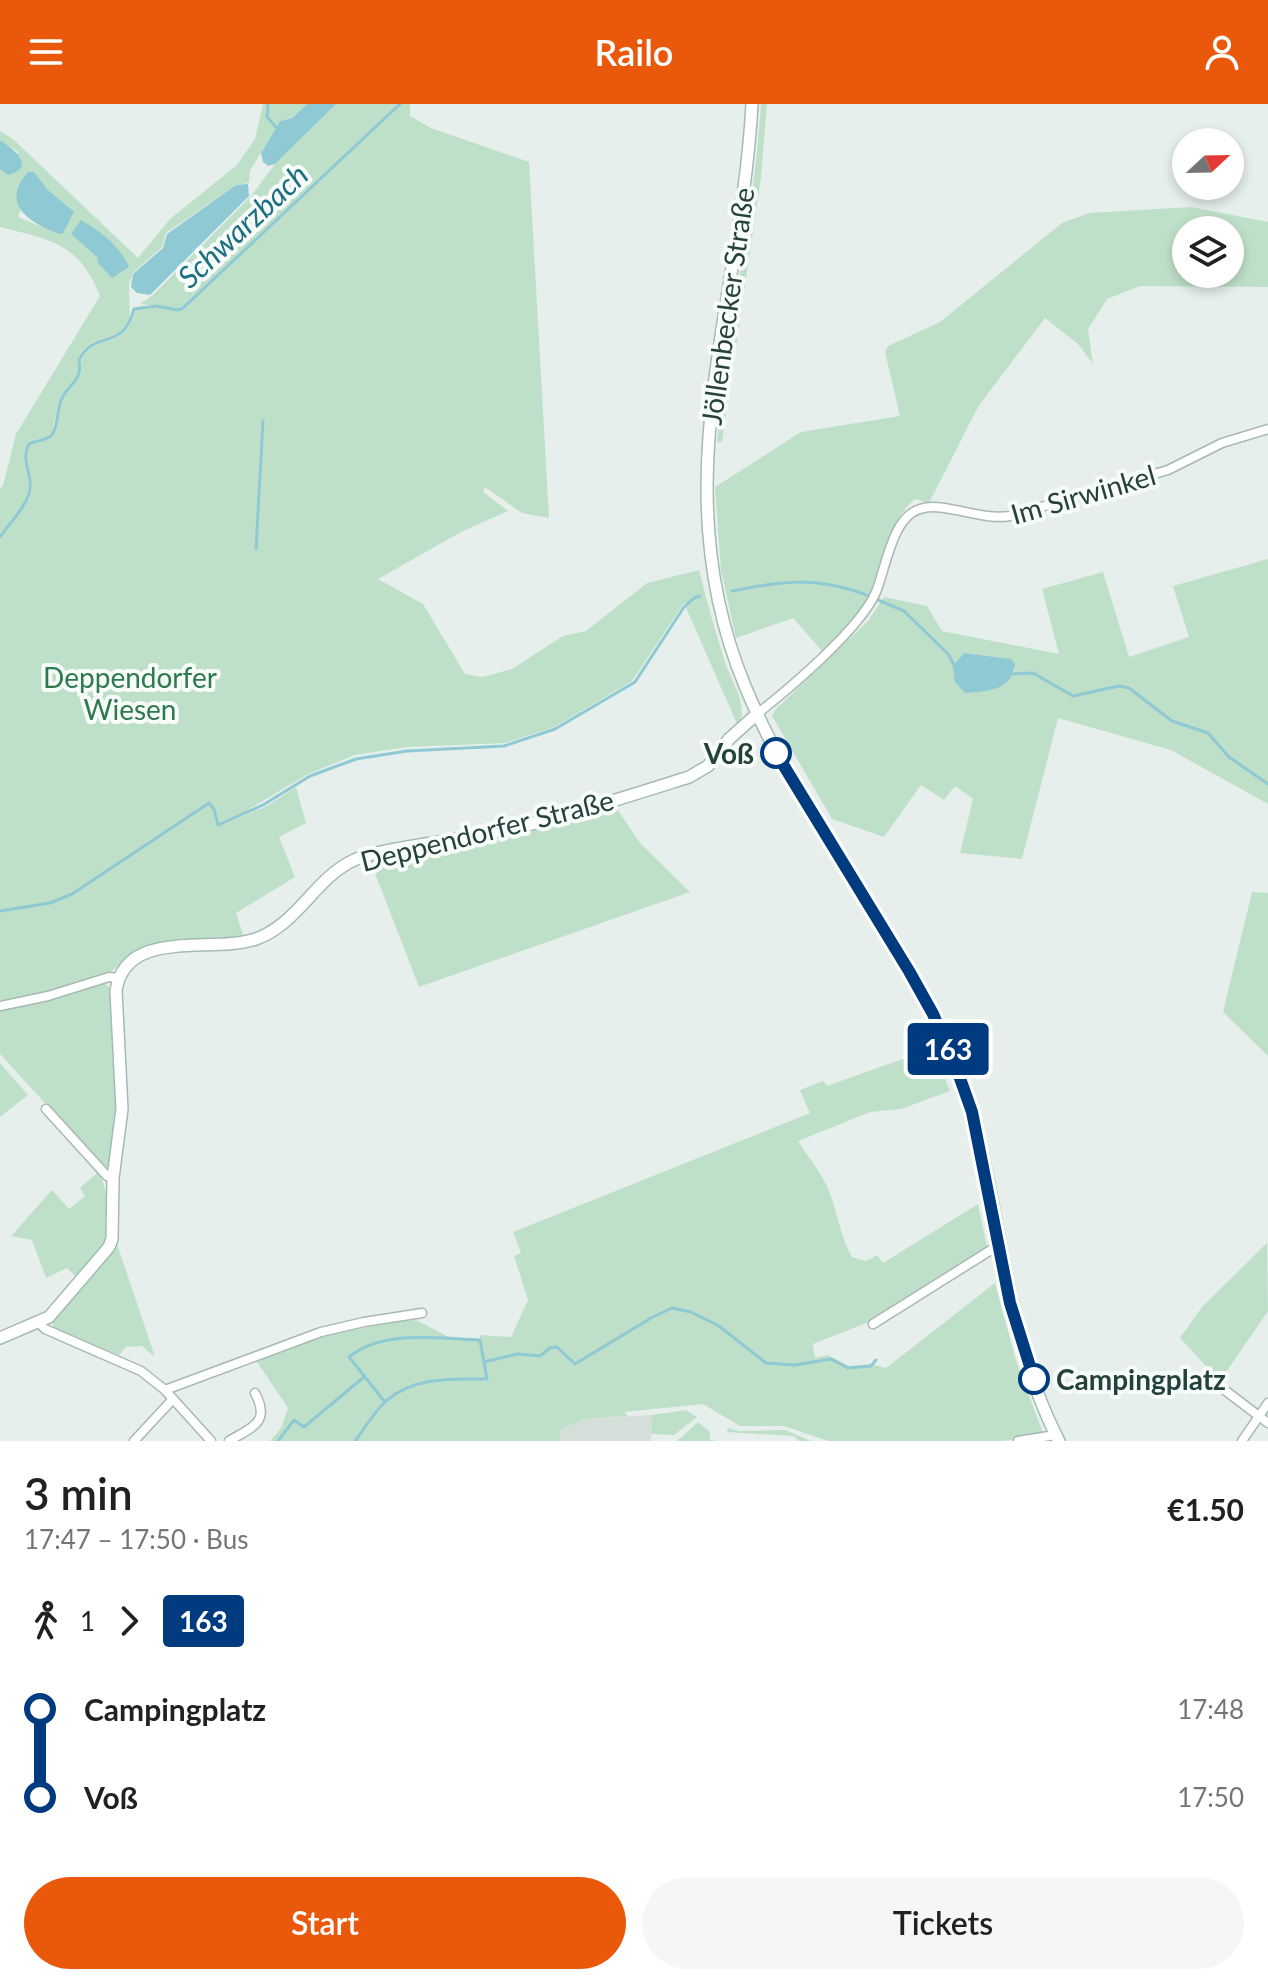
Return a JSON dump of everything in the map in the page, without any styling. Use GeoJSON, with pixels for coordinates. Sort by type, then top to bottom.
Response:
{"type":"FeatureCollection","features":[{"type":"Feature","properties":{"kind":"street","name":"Jöllenbecker Straße"},"geometry":{"type":"LineString","coordinates":[[752,104],[745,175],[709,420],[707,508],[710,556],[725,629],[744,685],[776,753],[933,1014],[956,1067],[972,1112],[1010,1303],[1057,1438]]}},
{"type":"Feature","properties":{"kind":"street","name":"Im Sirwinkel"},"geometry":{"type":"LineString","coordinates":[[757,714],[807,671],[859,618],[875,593],[898,527],[909,513],[932,507],[989,518],[1010,516],[1168,470],[1222,443],[1268,429]]}},
{"type":"Feature","properties":{"kind":"street","name":"Deppendorfer Straße"},"geometry":{"type":"LineString","coordinates":[[118,978],[134,959],[156,948],[235,945],[258,938],[289,919],[328,877],[359,858],[515,828],[689,777],[708,766],[729,739],[757,714]]}},
{"type":"Feature","properties":{"kind":"street"},"geometry":{"type":"LineString","coordinates":[[0,1006],[48,996],[109,977],[118,978],[122,1109],[113,1178],[114,1230],[109,1247],[54,1311],[39,1323],[0,1338]]}},
{"type":"Feature","properties":{"kind":"street"},"geometry":{"type":"LineString","coordinates":[[46,1109],[107,1176],[113,1178]]}},
{"type":"Feature","properties":{"kind":"street"},"geometry":{"type":"LineString","coordinates":[[873,1324],[991,1250],[999,1248]]}},
{"type":"Feature","properties":{"kind":"street"},"geometry":{"type":"LineString","coordinates":[[165,1390],[321,1332],[422,1313]]}},
{"type":"Feature","properties":{"kind":"street"},"geometry":{"type":"LineString","coordinates":[[39,1323],[45,1329],[141,1371],[165,1390],[211,1441]]}},
{"type":"Feature","properties":{"kind":"street"},"geometry":{"type":"LineString","coordinates":[[1218,1385],[1268,1423]]}},
{"type":"Feature","properties":{"kind":"street"},"geometry":{"type":"LineString","coordinates":[[229,1441],[257,1424],[262,1417],[255,1393]]}},
{"type":"Feature","properties":{"kind":"street"},"geometry":{"type":"LineString","coordinates":[[134,1441],[173,1399]]}},
{"type":"Feature","properties":{"kind":"street"},"geometry":{"type":"LineString","coordinates":[[1242,1441],[1268,1403]]}},
{"type":"Feature","properties":{"kind":"street"},"geometry":{"type":"LineString","coordinates":[[1018,1441],[1057,1438]]}},
{"type":"Feature","properties":{"kind":"shaded area"},"geometry":{"type":"Polygon","coordinates":[[[652,1415],[651,1441],[560,1441],[560,1430],[583,1419],[652,1415]]]}},
{"type":"Feature","properties":{"kind":"green space"},"geometry":{"type":"Polygon","coordinates":[[[263,104],[307,104],[291,118],[280,121],[250,171],[249,183],[236,185],[166,233],[162,247],[133,273],[129,284],[130,323],[124,331],[92,343],[81,353],[78,375],[58,403],[52,434],[28,443],[25,449],[29,480],[26,499],[0,534],[0,488],[16,434],[100,296],[92,278],[73,254],[49,241],[0,227],[0,169],[7,175],[18,152],[0,140],[0,131],[13,139],[138,258],[170,219],[237,165],[255,139],[263,104]],[[34,172],[18,217],[59,234],[73,212],[48,190],[34,172]],[[71,234],[92,250],[98,263],[129,267],[71,234]]]}},
{"type":"Feature","properties":{"kind":"green space","name":"Deppendorfer Wiesen"},"geometry":{"type":"Polygon","coordinates":[[[336,104],[410,104],[410,116],[431,128],[529,162],[549,518],[522,513],[485,487],[483,492],[508,511],[461,532],[378,579],[423,604],[465,674],[483,677],[512,669],[563,636],[586,631],[647,583],[699,570],[721,651],[741,702],[742,716],[737,724],[684,603],[632,681],[554,727],[505,743],[407,747],[355,755],[308,774],[224,824],[267,806],[296,787],[306,823],[279,837],[295,877],[236,913],[244,937],[156,943],[144,947],[110,972],[47,993],[0,1002],[0,540],[30,497],[32,490],[27,451],[30,445],[53,436],[60,405],[78,380],[81,361],[87,352],[125,331],[135,310],[141,306],[171,308],[140,304],[153,295],[251,196],[275,164],[336,104]]]}},
{"type":"Feature","properties":{"kind":"green space"},"geometry":{"type":"Polygon","coordinates":[[[761,104],[767,104],[761,177],[722,442],[717,442],[753,188],[761,104]]]}},
{"type":"Feature","properties":{"kind":"green space"},"geometry":{"type":"Polygon","coordinates":[[[1191,207],[1237,216],[1172,216],[1172,286],[1140,286],[1107,299],[1088,329],[1093,364],[1078,344],[1045,318],[978,407],[929,503],[915,499],[900,516],[871,593],[822,651],[793,618],[736,638],[721,570],[715,487],[801,432],[900,416],[885,352],[888,346],[940,322],[1062,223],[1089,213],[1191,207]]]}},
{"type":"Feature","properties":{"kind":"green space"},"geometry":{"type":"Polygon","coordinates":[[[1244,217],[1268,222],[1268,287],[1244,287],[1244,217]]]}},
{"type":"Feature","properties":{"kind":"green space"},"geometry":{"type":"Polygon","coordinates":[[[1268,559],[1268,804],[1171,750],[1058,718],[1022,859],[960,853],[973,799],[955,786],[944,800],[921,785],[884,837],[832,819],[772,716],[868,621],[884,597],[927,606],[942,631],[1059,654],[1042,589],[1103,572],[1129,657],[1189,637],[1173,586],[1268,559]],[[964,653],[953,666],[1014,675],[1015,664],[1010,659],[964,653]]]}},
{"type":"Feature","properties":{"kind":"green space"},"geometry":{"type":"Polygon","coordinates":[[[615,806],[640,843],[690,892],[419,987],[370,860],[512,835],[615,806]]]}},
{"type":"Feature","properties":{"kind":"green space"},"geometry":{"type":"Polygon","coordinates":[[[1252,892],[1268,893],[1268,1056],[1223,1012],[1252,892]]]}},
{"type":"Feature","properties":{"kind":"green space"},"geometry":{"type":"Polygon","coordinates":[[[103,983],[111,988],[119,1104],[111,1171],[108,1172],[0,1054],[0,1009],[50,999],[103,983]]]}},
{"type":"Feature","properties":{"kind":"green space"},"geometry":{"type":"Polygon","coordinates":[[[923,1027],[950,1091],[901,1109],[870,1112],[798,1141],[826,1184],[852,1257],[866,1261],[877,1255],[883,1263],[978,1204],[987,1247],[874,1320],[813,1344],[815,1358],[828,1355],[849,1366],[871,1364],[886,1368],[995,1283],[1016,1361],[1043,1433],[1031,1438],[1000,1441],[828,1441],[784,1426],[740,1426],[703,1404],[624,1412],[628,1416],[583,1419],[560,1430],[560,1441],[270,1441],[281,1428],[288,1408],[255,1359],[333,1334],[416,1320],[447,1336],[480,1340],[480,1335],[511,1337],[528,1300],[514,1256],[521,1253],[513,1232],[810,1113],[800,1090],[823,1081],[827,1086],[908,1057],[910,1048],[903,1031],[923,1027]]]}},
{"type":"Feature","properties":{"kind":"green space"},"geometry":{"type":"Polygon","coordinates":[[[0,1063],[28,1095],[0,1117],[0,1063]]]}},
{"type":"Feature","properties":{"kind":"green space"},"geometry":{"type":"Polygon","coordinates":[[[98,1172],[104,1185],[109,1214],[106,1244],[77,1278],[67,1268],[46,1278],[32,1240],[11,1236],[52,1190],[69,1209],[85,1196],[80,1188],[98,1172]]]}},
{"type":"Feature","properties":{"kind":"green space"},"geometry":{"type":"Polygon","coordinates":[[[1267,1243],[1268,1311],[1220,1381],[1180,1338],[1202,1307],[1267,1243]]]}},
{"type":"Feature","properties":{"kind":"green space"},"geometry":{"type":"Polygon","coordinates":[[[117,1244],[155,1357],[142,1346],[126,1347],[119,1355],[54,1328],[52,1321],[117,1244]]]}},
{"type":"Feature","properties":{"kind":"green space"},"geometry":{"type":"Polygon","coordinates":[[[686,1410],[697,1417],[674,1435],[651,1434],[652,1415],[686,1410]]]}},
{"type":"Feature","properties":{"kind":"green space"},"geometry":{"type":"Polygon","coordinates":[[[698,1422],[710,1432],[710,1440],[718,1441],[677,1441],[698,1422]]]}},
{"type":"Feature","properties":{"kind":"green space"},"geometry":{"type":"Polygon","coordinates":[[[728,1428],[738,1431],[785,1430],[811,1441],[799,1441],[794,1436],[727,1432],[728,1428]]]}},
{"type":"Feature","properties":{"kind":"water"},"geometry":{"type":"Polygon","coordinates":[[[307,104],[336,104],[275,164],[268,166],[263,162],[261,153],[280,121],[292,118],[307,104]]]}},
{"type":"Feature","properties":{"kind":"water"},"geometry":{"type":"Polygon","coordinates":[[[0,140],[20,158],[22,163],[17,172],[8,175],[0,169],[0,140]]]}},
{"type":"Feature","properties":{"kind":"water"},"geometry":{"type":"Polygon","coordinates":[[[28,172],[34,172],[48,190],[74,212],[63,233],[37,224],[21,210],[17,194],[28,172]]]}},
{"type":"Feature","properties":{"kind":"water"},"geometry":{"type":"Polygon","coordinates":[[[248,184],[249,196],[150,295],[137,293],[131,287],[133,274],[163,248],[167,234],[236,185],[248,184]]]}},
{"type":"Feature","properties":{"kind":"water"},"geometry":{"type":"Polygon","coordinates":[[[81,220],[109,240],[129,267],[112,278],[98,263],[97,257],[71,234],[81,220]]]}},
{"type":"Feature","properties":{"kind":"water"},"geometry":{"type":"Polygon","coordinates":[[[964,653],[1011,659],[1015,664],[1013,673],[998,688],[965,693],[955,682],[953,666],[964,653]]]}},
{"type":"Feature","properties":{"kind":"waterway"},"geometry":{"type":"LineString","coordinates":[[268,104],[267,117],[276,127]]}},
{"type":"Feature","properties":{"kind":"waterway","name":"Schwarzbach"},"geometry":{"type":"LineString","coordinates":[[0,537],[29,494],[26,457],[29,444],[52,435],[60,402],[77,377],[79,360],[86,350],[123,331],[134,309],[156,306],[183,308],[400,104]]}},
{"type":"Feature","properties":{"kind":"waterway"},"geometry":{"type":"LineString","coordinates":[[256,549],[263,421]]}},
{"type":"Feature","properties":{"kind":"waterway"},"geometry":{"type":"LineString","coordinates":[[732,591],[800,582],[831,585],[867,595]]}},
{"type":"Feature","properties":{"kind":"waterway"},"geometry":{"type":"LineString","coordinates":[[0,911],[50,903],[72,894],[209,803],[218,825],[263,805],[310,776],[356,759],[407,751],[504,746],[555,729],[635,682],[684,607],[700,596]]}},
{"type":"Feature","properties":{"kind":"waterway"},"geometry":{"type":"LineString","coordinates":[[878,600],[904,611],[948,654],[955,667]]}},
{"type":"Feature","properties":{"kind":"waterway"},"geometry":{"type":"LineString","coordinates":[[1012,674],[1033,673],[1073,696],[1119,686],[1129,688],[1172,721],[1208,733],[1229,757],[1268,784]]}},
{"type":"Feature","properties":{"kind":"waterway"},"geometry":{"type":"LineString","coordinates":[[484,1362],[517,1354],[540,1356],[557,1347],[575,1364],[672,1308],[691,1312],[719,1326],[766,1363],[795,1365],[831,1359],[848,1368],[871,1366],[876,1360]]}},
{"type":"Feature","properties":{"kind":"waterway"},"geometry":{"type":"LineString","coordinates":[[355,1441],[382,1405],[409,1387],[434,1381],[487,1379],[480,1340],[395,1339],[378,1342],[349,1357],[385,1402]]}},
{"type":"Feature","properties":{"kind":"waterway"},"geometry":{"type":"LineString","coordinates":[[278,1441],[294,1420],[304,1427],[364,1377]]}},
{"type":"Feature","properties":{"kind":"bus line","name":"163"},"geometry":{"type":"LineString","coordinates":[[776,753],[909,971],[933,1014],[956,1067],[972,1112],[1010,1303],[1034,1379]]}},
{"type":"Feature","properties":{"kind":"place","name":"Voß"},"geometry":{"type":"Point","coordinates":[776,753]}},
{"type":"Feature","properties":{"kind":"place","name":"Campingplatz"},"geometry":{"type":"Point","coordinates":[1034,1379]}}]}
